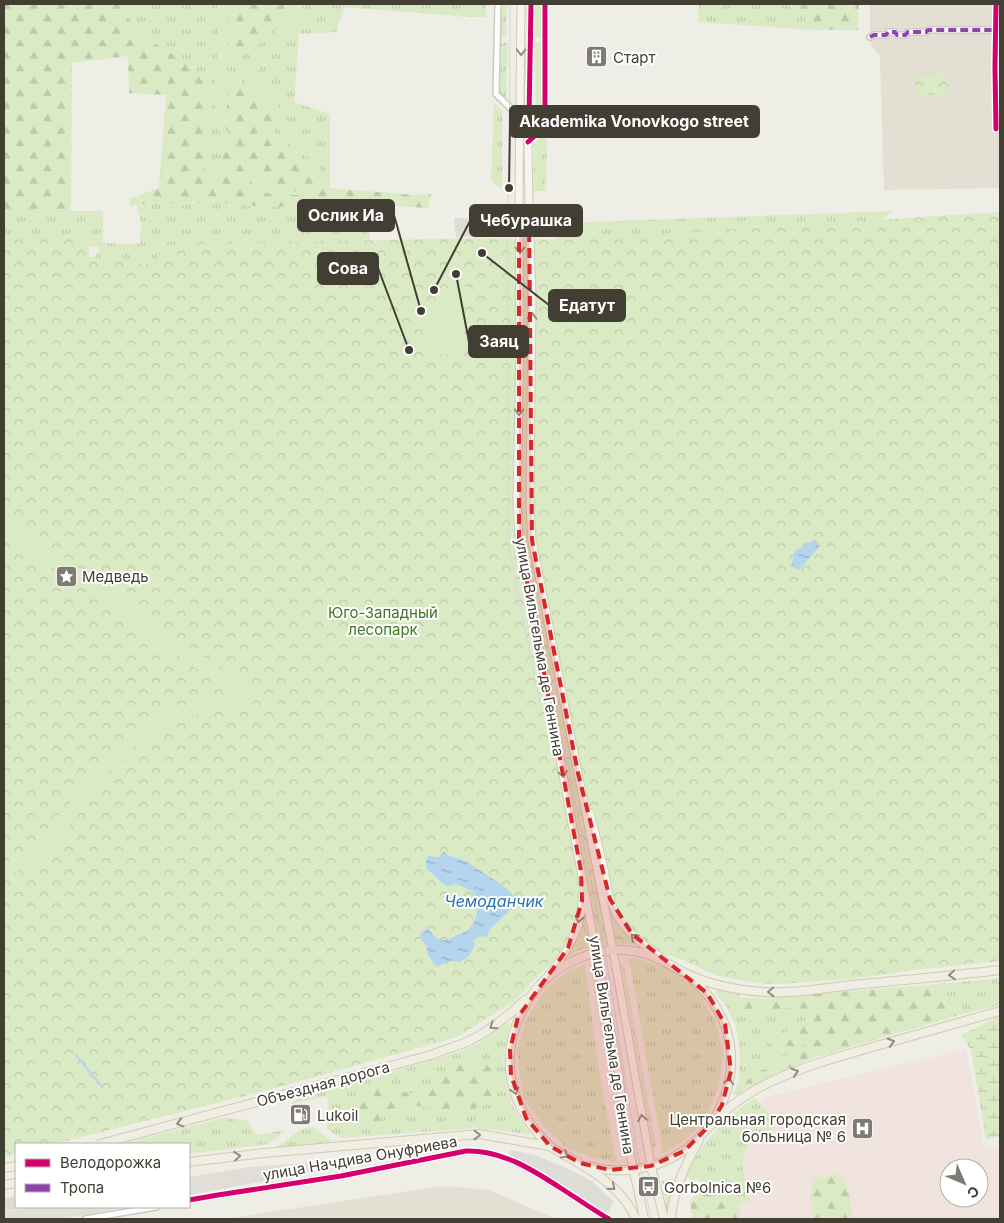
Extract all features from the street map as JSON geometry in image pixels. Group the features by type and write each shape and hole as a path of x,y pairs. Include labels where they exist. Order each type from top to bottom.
{"main road":[{"name":"улица Вильгельма де Геннина","path":"521,4 520,344 517,502 519,539 620,1075 623,1112 633,1170"},
{"name":"улица Вильгельма де Геннина","path":"531,4 528,142 532,296 530,505 532,540 613,950 651,1166"},
{"path":"578,773 596,832 610,899 615,912 625,927 640,942 673,966"},
{"path":"581,871 582,901 576,932 564,955 531,995 518,1017 510,1050 511,1075 516,1098 526,1118 534,1128 550,1146 599,1176 621,1194 636,1219"},
{"path":"546,978 566,964 586,956 613,950 649,955 701,980 727,987 766,992 820,989 1000,970"},
{"path":"685,973 707,993 718,1009 729,1039 731,1071 728,1089 722,1106 710,1125"},
{"name":"Объездная дорога","path":"104,1143 431,1056 479,1035 511,1013 531,995"},
{"path":"580,1164 610,1170 633,1170 651,1166 684,1151 735,1103 783,1075 844,1055 1000,1011"},
{"path":"190,1162 264,1153 479,1134 550,1146"},
{"path":"671,1219 681,1176 687,1160 702,1134"},
{"path":"651,1166 664,1219"},
{"path":"633,1170 644,1219"}],"street":[{"path":"498,4 496,94 520,117"},
{"path":"528,142 539,132 545,119 545,4"},
{"path":"996,4 998,30 995,67 996,129"},
{"path":"870,37 886,35 888,32 905,35 908,32 926,32 928,30 998,30"},
{"path":"485,210 529,210"},
{"name":"улица Начдива Онуфриева","path":"190,1200 341,1176 466,1151 477,1151 503,1157 530,1168 609,1219"},
{"path":"85,1219 150,1208"}],"highlighted area":[{"path":"519,209 529,210 532,540 578,773 610,899 632,934 707,993 725,1024 731,1071 722,1105 710,1125 684,1151 651,1166 610,1170 580,1163 550,1146 526,1118 511,1075 510,1050 518,1017 568,948 582,901 581,871 519,539"}],"shaded area":[{"path":"870,4 1000,4 1000,188 884,190 880,56 870,41"},
{"path":"454,218 481,219 480,236 456,237"},
{"name":"Центральная городская больница № 6","path":"966,1049 984,1149 1000,1146 1000,1219 692,1219 689,1201 762,1101 767,1097"},
{"path":"510,1150 535,1155 562,1166 593,1182 614,1202 607,1213 543,1172 509,1156"},
{"path":"335,1161 335,1166 291,1176 290,1172 221,1184 222,1189 190,1195 190,1177 249,1167"},
{"path":"291,1172 291,1176 222,1189 221,1184"},
{"path":"443,1186 489,1190 556,1219 225,1219"},
{"path":"15,1196 15,1208 20,1208 4,1211 4,1198"},
{"path":"26,1208 121,1208 61,1219 4,1219 4,1212"}],"green space":[{"path":"4,4 135,4 126,15 142,36 182,60 206,78 204,173 220,176 230,76 274,114 276,145 330,188 415,195 431,194 428,208 360,204 270,207 218,203 136,204 131,207 129,199 159,188 166,95 129,93 128,56 72,63 71,211 4,211"},
{"path":"135,4 232,4 228,51 263,41 287,4 486,4 486,17 344,7 336,32 299,34 294,102 330,114 330,189 306,167 275,145 274,114 230,77 220,177 204,173 206,78 182,60 142,37 126,15"},
{"path":"218,4 229,4 224,125 258,182 266,189 308,192 314,189 314,165 310,158 286,142 277,116 269,105 252,92 246,84 245,76 294,4 305,4 280,44 256,73 253,81 257,87 275,100 283,115 290,139 314,155 319,166 318,192 311,196 263,193 254,186 215,125"},
{"path":"232,4 287,4 263,41 239,59 228,51"},
{"path":"501,4 507,4 506,37 500,38"},
{"path":"536,4 542,4 541,37 535,37"},
{"path":"699,4 787,4 812,22 814,30 698,22"},
{"path":"787,4 859,4 858,30 814,30 812,22"},
{"path":"535,42 541,42 542,116 539,125 536,126"},
{"path":"501,43 508,43 506,99 500,93"},
{"path":"948,74 948,94 915,95 915,75"},
{"path":"494,103 502,110 502,188 499,188 491,181"},
{"path":"547,120 546,191 533,191 534,145"},
{"path":"218,203 270,207 360,204 373,248 161,245 157,265 4,427 100,247 4,239 4,211 103,211 103,243 140,244 141,221 136,204"},
{"path":"894,211 859,237 554,318 556,231 560,223"},
{"name":"Юго-Западный лесопарк","path":"1000,212 1000,961 851,979 778,984 757,983 718,976 680,959 638,945 602,945 582,949 553,961 513,1002 457,1037 272,1089 58,1143 15,1143 15,1154 4,1157 4,237 89,238 89,257 156,265 161,245 477,238 567,240"},
{"path":"455,279 470,290 460,322 466,344 445,356 421,346 425,319"},
{"path":"4,514 246,687 248,693 246,699 242,702 167,724 137,745 105,775 57,844 35,863 14,873 4,881 4,863 29,849 46,835 96,766 129,736 160,714 225,695 226,690 4,532"},
{"path":"626,958 640,959 665,967 686,980 702,998 716,1023 723,1052 719,1085 705,1118 683,1141 661,1154 662,1147 630,965"},
{"path":"621,964 624,966 656,1147 653,1148"},
{"path":"585,965 598,1065 616,1162 594,1158 567,1148 543,1125 523,1098 517,1050 525,1022 543,993 558,978 571,970"},
{"path":"594,970 612,1074 616,1112 591,971"},
{"path":"1000,978 1000,1005 959,1015 944,1004 950,983"},
{"path":"950,983 944,1004 959,1015 810,1059 747,1088 744,1084 756,1072 781,1064 782,1057 812,1046 812,1042 780,1052 769,1043 792,1027 816,1017 818,1010 787,1007 762,1015 740,1011 738,997 767,999 802,994"},
{"path":"717,989 742,994 738,997 762,1015 787,1007 818,1009 816,1017 792,1027 813,1042 812,1046 783,1057 781,1064 756,1072 744,1084 747,1088 737,1095 733,1095 739,1079 740,1057 738,1037 735,1024 725,1004 715,992"},
{"path":"1000,1016 1000,1136 986,1140 971,1050 961,1035"},
{"path":"507,1023 510,1024 503,1055 506,1083 511,1103 530,1133 529,1135 474,1128 344,1138 327,1129 328,1101 326,1096 291,1104 297,1099 450,1055 476,1045","holes":["441,1085 464,1112 417,1106 392,1111 378,1087 413,1094"]},
{"path":"479,1060 493,1070 497,1082 491,1103 464,1112 417,1106 392,1111 367,1128 354,1116 358,1093 378,1087 413,1094 441,1085 449,1067"},
{"path":"754,1098 774,1120 773,1130 757,1137 749,1146 744,1156 743,1171 750,1201 738,1205 726,1201 713,1202 705,1184 698,1179 691,1180 686,1176 699,1152 712,1134"},
{"path":"223,1118 247,1120 255,1135 286,1130 268,1144 190,1154 190,1143 125,1143"},
{"path":"314,1127 330,1140 330,1143 276,1147 302,1129"},
{"path":"841,1174 849,1192 853,1219 814,1219 810,1197 813,1178"},
{"path":"674,1179 670,1195 667,1211 661,1181"},
{"path":"705,1184 714,1202 726,1201 738,1205 741,1219 693,1219 690,1203"}],"water":[{"path":"815,539 820,546 799,570 791,566 795,551"},
{"name":"Чемоданчик","path":"444,851 448,856 466,861 500,884 512,894 516,902 515,906 490,929 486,937 480,936 473,941 475,944 470,955 460,962 450,961 437,967 428,956 427,947 420,937 421,933 427,928 440,940 450,939 470,928 477,910 476,900 472,891 456,884 446,886 427,869 427,858 430,855 439,857"}],"waterway":[{"path":"76,1055 102,1087"}],"tram line":[{"path":"510,4 509,188 507,210 508,524 510,553 540,705 559,731 568,766 605,951 636,1146 651,1219"}],"marked path":[{"path":"870,37 886,35 888,32 905,35 908,32 926,32 928,30 1000,30"}],"cycle path":[{"path":"529,118 531,4"},
{"path":"528,142 539,132 545,119 545,4"},
{"path":"996,4 996,129"},
{"path":"190,1200 341,1176 466,1151 495,1155 523,1165 609,1219"}],"place":[{"name":"Старт","path":"597,57"},
{"name":"Akademika Vonovkogo street","path":"509,188"},
{"name":"Едатут","path":"482,253"},
{"name":"Заяц","path":"456,274"},
{"name":"Чебурашка","path":"434,290"},
{"name":"Ослик Иа","path":"421,311"},
{"name":"Сова","path":"409,350"},
{"name":"Медведь","path":"66,576"},
{"name":"Lukoil","path":"301,1115"},
{"name":"Центральная городская больница № 6","path":"862,1128"},
{"name":"Gorbolnica №6","path":"648,1187"}]}
